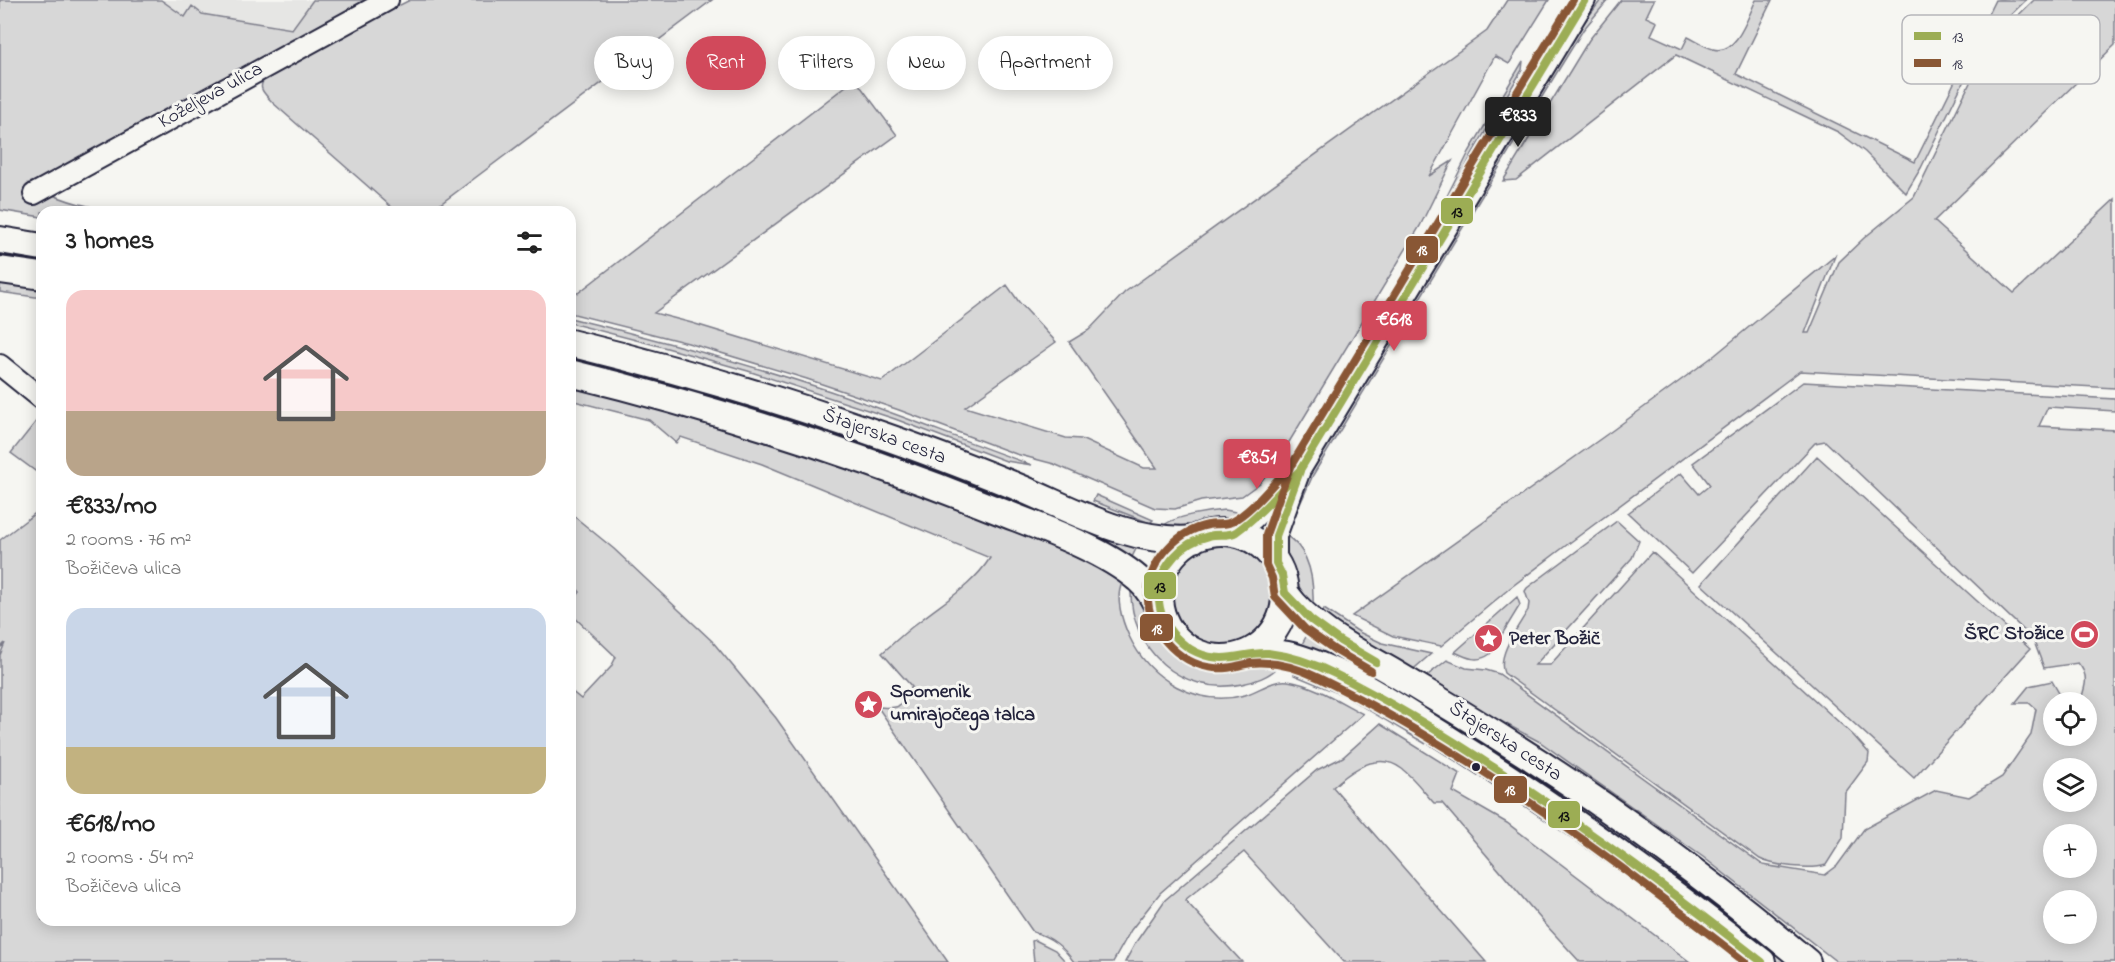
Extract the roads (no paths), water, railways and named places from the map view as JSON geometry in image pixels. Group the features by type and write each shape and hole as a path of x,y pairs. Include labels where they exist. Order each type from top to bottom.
{"main road":[{"path":"0,240 36,246"},
{"path":"0,270 36,275"},
{"name":"Štajerska cesta","path":"576,346 730,386 825,416 956,463 1132,533 1162,540 1194,539 1213,533 1233,534 1258,544 1276,563 1282,575 1285,594 1283,611 1276,628 1263,642 1247,653"},
{"name":"Štajerska cesta","path":"576,375 782,432 876,464 1062,537 1120,567 1145,585 1174,636 1183,645 1196,652 1221,658 1247,653 1277,654 1299,659 1329,670 1395,706 1599,838 1762,962"},
{"path":"1161,612 1159,592 1166,567 1177,551 1194,539"},
{"name":"Štajerska cesta","path":"1285,594 1311,620 1340,641 1471,719 1590,797 1681,862 1805,958"}],"street":[{"name":"Koželjeva ulica","path":"34,194 388,0"},
{"path":"1276,563 1276,536 1300,470 1585,0"},
{"path":"0,365 36,394"},
{"path":"1233,534 1253,519 1300,470"}],"place":[{"name":"ŠRC Stožice","path":"2085,634"},
{"name":"Peter Božič","path":"1488,639"},
{"name":"Spomenik umirajočega talca","path":"869,704"}]}
